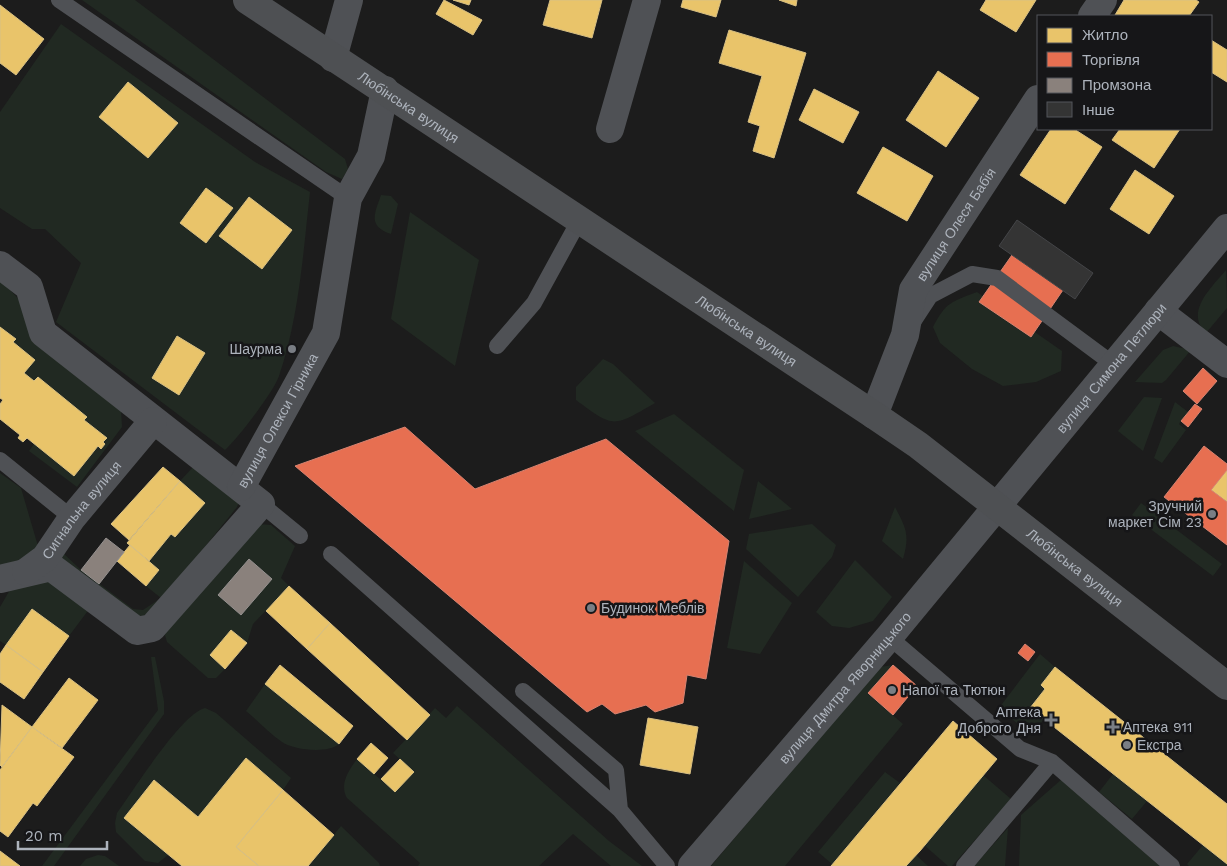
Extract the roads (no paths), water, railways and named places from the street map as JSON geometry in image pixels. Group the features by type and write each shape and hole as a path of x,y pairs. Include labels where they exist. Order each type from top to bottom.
{"main road":[{"name":"Любінська вулиця","path":"247,0 874,415 918,446 1227,686"}],"street":[{"path":"333,58 349,0"},
{"path":"610,129 647,0"},
{"path":"1093,15 1103,0"},
{"name":"вулиця Олекси Гірника","path":"0,264 29,287 43,333 153,421 251,495 326,333 348,198 371,156 385,90"},
{"name":"вулиця Олеся Бабія","path":"874,415 905,335 913,290 1037,101"},
{"name":"вулиця Симона Петлюри","path":"996,507 1227,228"},
{"path":"1158,311 1227,364"},
{"name":"Сигнальна вулиця","path":"0,588 45,558 72,518 153,421"},
{"path":"0,579 51,567 137,631 152,628 251,495"},
{"name":"вулиця Дмитра Яворницького","path":"692,866 889,637 996,507"}],"lane":[{"path":"59,0 348,198"},
{"path":"497,346 534,303 580,219"},
{"path":"905,335 930,296 972,274 997,278 1114,364"},
{"path":"0,460 72,518"},
{"path":"251,495 300,536"},
{"path":"331,554 620,810 667,866"},
{"path":"889,637 1020,749 1052,762 1172,866"},
{"path":"523,691 616,770 620,810"},
{"path":"964,866 1052,762"}],"place":[{"name":"Шаурма","path":"292,349"},
{"name":"Зручний маркет Сім 23","path":"1212,514"},
{"name":"Будинок Меблів","path":"591,608"},
{"name":"Напої та Тютюн","path":"892,690"},
{"name":"Аптека Доброго Дня","path":"1051,720"},
{"name":"Аптека 911","path":"1113,727"},
{"name":"Екстра","path":"1127,745"}]}
